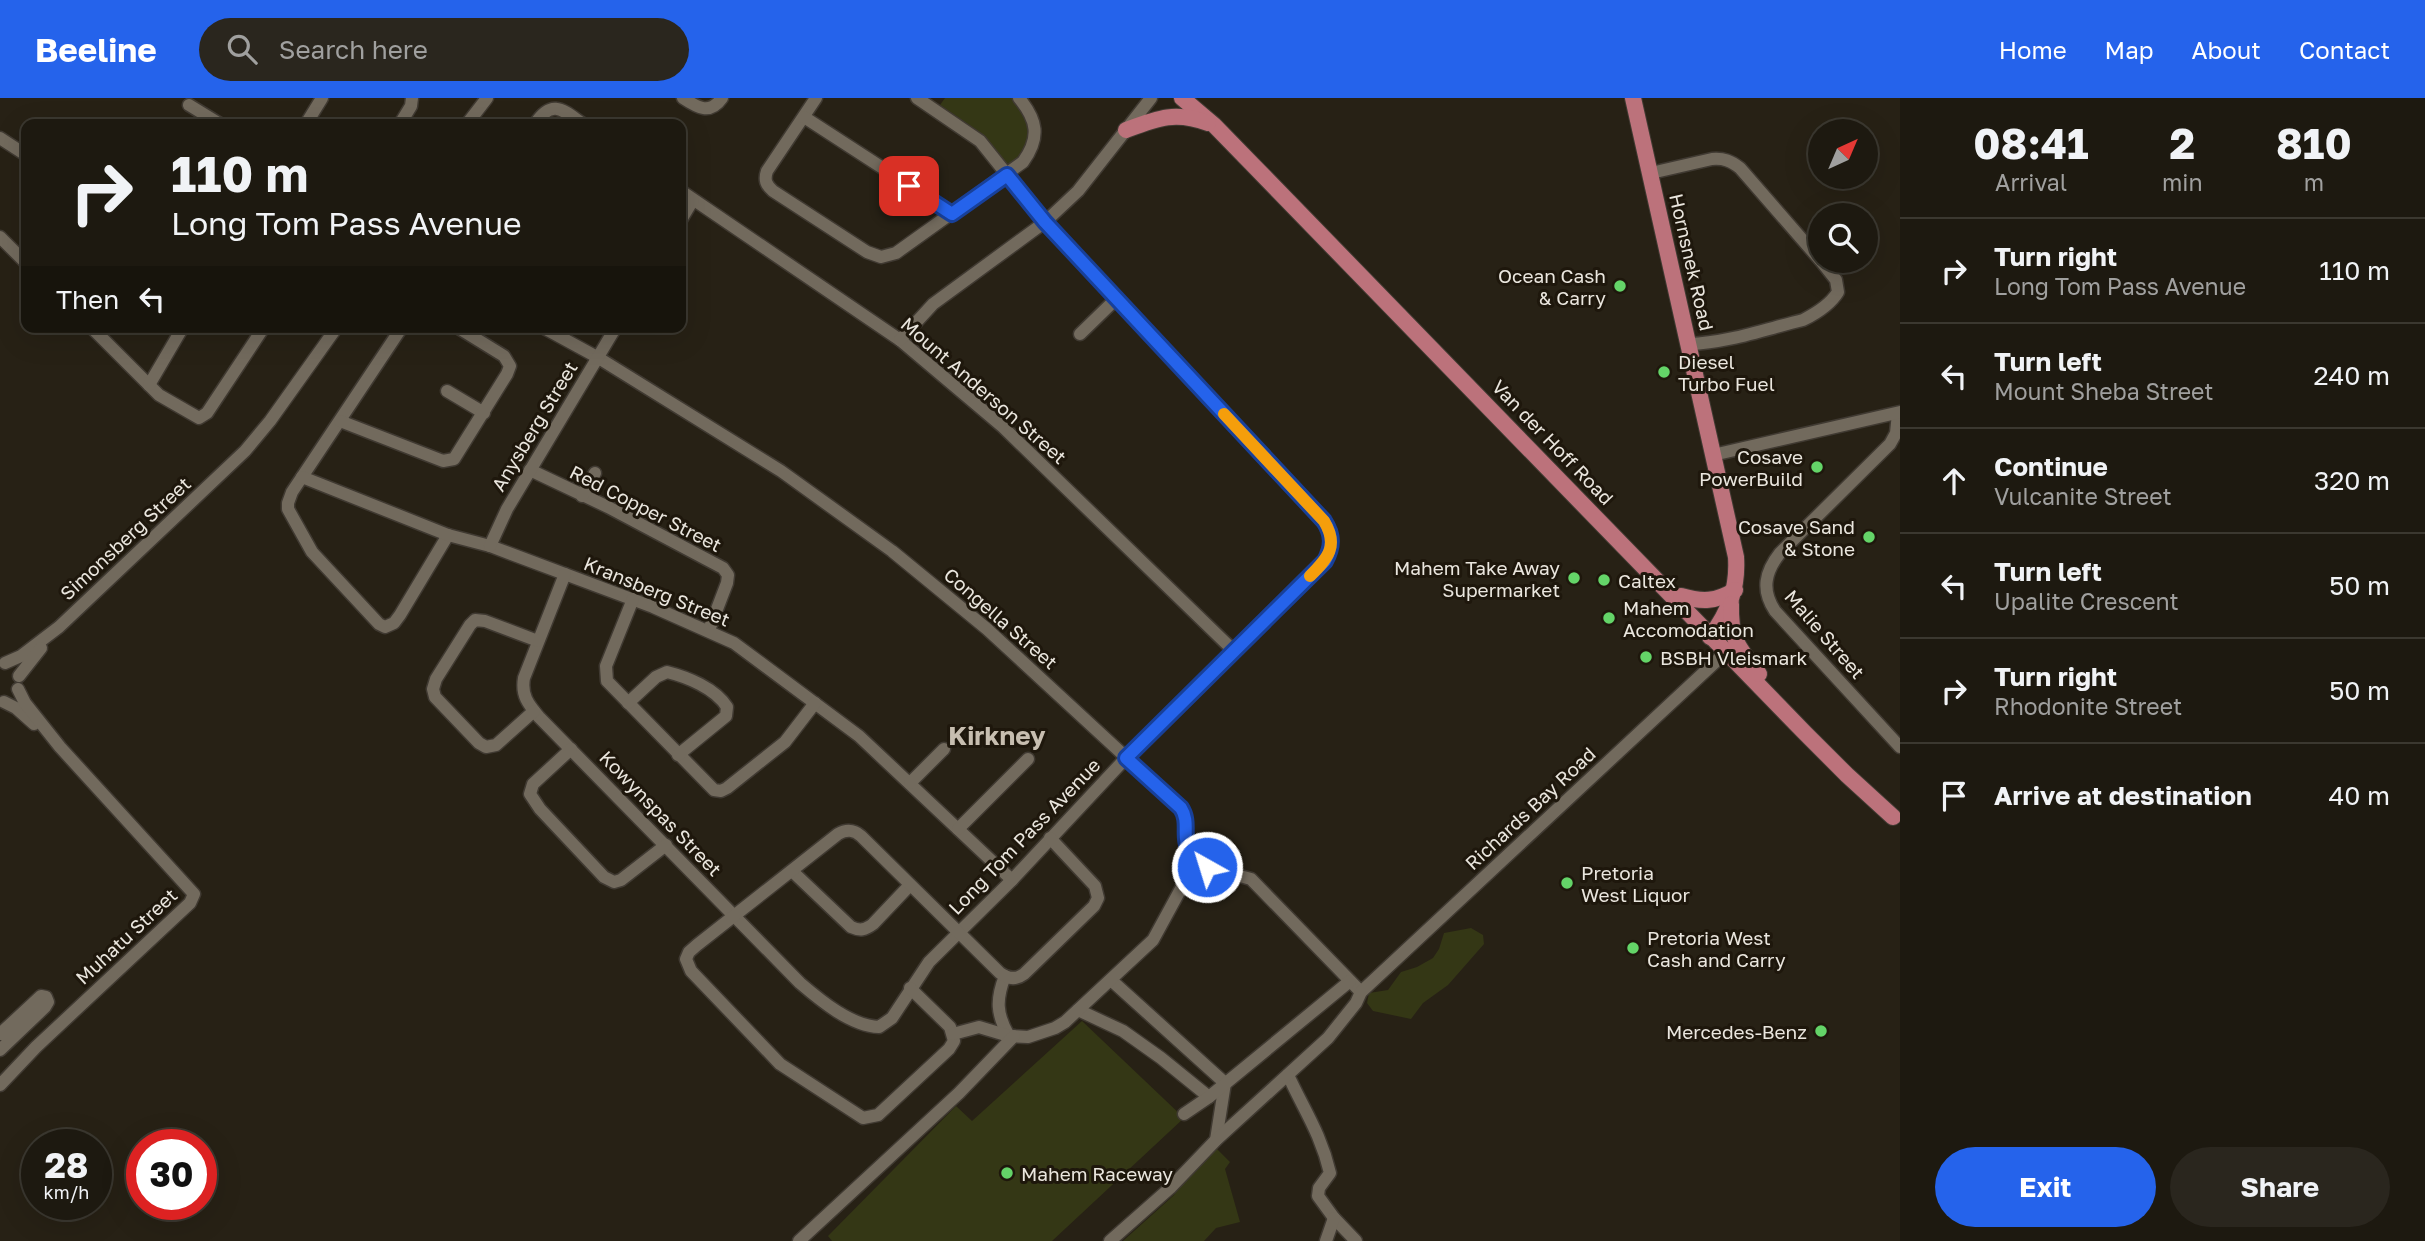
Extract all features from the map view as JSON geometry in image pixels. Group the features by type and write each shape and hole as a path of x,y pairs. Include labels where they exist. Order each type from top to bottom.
{"main road":[{"name":"Van der Hoff Road","path":"1182,98 1214,125 1580,500 1762,678 1897,820"},
{"name":"Van der Hoff Road","path":"1195,98 1255,154 1337,243 1681,596 1726,652 1847,775 1897,820"},
{"name":"Hornsnek Road","path":"1633,98 1736,557 1737,576 1733,595 1713,633"},
{"path":"1126,130 1170,116 1192,118 1214,125"},
{"path":"1681,596 1705,601 1733,595 1731,628 1734,640 1762,678"}],"street":[{"path":"309,119 322,98"},
{"path":"403,119 411,106 412,98"},
{"path":"471,119 487,98"},
{"path":"683,98 706,109 715,106 722,98"},
{"path":"816,98 767,171 767,184 773,191 867,252 881,257 896,253 1007,175 1025,159 1035,132 1032,116 1019,98"},
{"path":"918,98 980,141 1045,222 1116,298 1080,334"},
{"path":"900,340 933,304 1045,222 1078,191 1151,98"},
{"path":"189,105 212,119"},
{"path":"539,119 546,110 552,108 560,109 575,119"},
{"path":"804,117 952,214"},
{"path":"0,138 21,152"},
{"path":"1651,173 1712,159 1732,161 1808,246"},
{"name":"Mount Anderson Street","path":"686,195 900,340 1003,427 1234,651"},
{"path":"686,212 693,200"},
{"path":"0,237 21,258"},
{"path":"1689,344 1724,340 1814,315 1831,302 1838,292 1836,280 1830,273"},
{"name":"Long Tom Pass Avenue","path":"879,1027 892,1018 929,962 1012,880 1126,758 1325,561 1331,548 1331,537 1324,521 1116,298"},
{"path":"97,333 165,400 196,418 204,417 260,333"},
{"path":"149,385 179,333"},
{"name":"Simonsberg Street","path":"262,430 325,333"},
{"name":"Simonsberg Street","path":"2,662 21,656 60,626 245,451 333,333"},
{"path":"398,333 302,477 288,503 290,512 318,559 383,626 390,626 400,615 449,535"},
{"path":"340,421 447,462 456,457 510,370 509,362 504,356 467,333"},
{"name":"Congella Street","path":"556,333 781,471 892,551 987,629 1181,808 1185,814 1185,839 1196,861"},
{"name":"Anysberg Street","path":"490,546 507,509 611,333"},
{"path":"447,391 484,412"},
{"path":"1713,455 1899,413"},
{"name":"Malie Street","path":"1899,413 1896,433 1890,444 1770,566 1766,591 1775,611 1900,747"},
{"name":"Red Copper Street","path":"530,470 608,507 723,568 728,575 727,583 709,630"},
{"path":"582,496 595,473"},
{"name":"Kransberg Street","path":"302,477 449,535 490,546 633,599 734,643 859,736 1012,880"},
{"name":"Kowynspas Street","path":"565,574 524,678 526,700 814,995 860,1024 879,1027"},
{"path":"633,599 606,666 607,681 710,788 721,791 785,742 816,703"},
{"path":"534,711 496,745 486,747 435,697 433,689 443,668 475,620 538,641"},
{"path":"2,702 15,695 19,682 60,626"},
{"name":"Richards Bay Road","path":"1110,1241 1170,1188 1216,1140 1328,1038 1356,1003 1361,992 1726,652"},
{"path":"2,662 11,665 25,703 60,747"},
{"path":"628,704 656,677 667,672 697,683 721,698 727,707 726,716 678,755"},
{"path":"2,702 16,708 60,747"},
{"name":"Muhatu Street","path":"0,1085 36,1047 194,898 192,890 60,747"},
{"path":"571,749 533,784 530,794 540,809 604,877 611,881 621,880 666,845"},
{"path":"911,783 944,749"},
{"path":"958,829 1028,760"},
{"path":"911,988 948,1025 954,1041 949,1049 878,1115 870,1118 859,1116 774,1059 688,966 686,959 689,953 734,915 838,834 852,831 861,836 1005,976 1016,978 1024,974 1097,901 1095,886 1051,838"},
{"path":"953,1034 979,1027 1011,1036 1028,1037 1055,1028 1153,940 1196,861 1207,867 1251,879 1361,992"},
{"path":"792,871 857,930 873,924 910,884"},
{"path":"1005,976 999,989 997,1007 1002,1024 1011,1036"},
{"path":"1111,980 1225,1083"},
{"path":"1184,1114 1209,1097 1350,981"},
{"path":"0,1034 41,996 46,997 48,1002 45,1007 0,1051"},
{"path":"979,1027 997,1007"},
{"path":"1078,1010 1124,1031 1209,1097"},
{"path":"799,1241 959,1093 1011,1036"},
{"path":"1288,1075 1323,1146 1331,1173 1319,1188 1318,1196 1356,1241"},
{"path":"1216,1140 1225,1083"},
{"path":"1326,1241 1334,1218"}],"green space":[{"path":"945,98 1017,98 1033,127 1023,157 1011,165 1005,162 981,133 940,105"},
{"path":"1471,928 1483,935 1484,944 1448,985 1423,1003 1411,1019 1373,1011 1367,1003 1369,993 1388,990 1401,972 1433,958 1444,933"},
{"name":"Mahem Raceway","path":"1082,1021 1184,1118 1052,1241 832,1241 828,1236 956,1106 972,1121"},
{"path":"1217,1149 1230,1162 1225,1169 1240,1222 1216,1228 1204,1241 1123,1241 1173,1196"}],"slow traffic":[{"path":"1224,414 1324,521 1329,530 1331,548 1325,561 1310,576"}],"place":[{"name":"Ocean Cash & Carry","path":"1620,286"},
{"name":"Diesel Turbo Fuel","path":"1664,372"},
{"name":"Cosave PowerBuild","path":"1817,467"},
{"name":"Cosave Sand & Stone","path":"1869,537"},
{"name":"Mahem Take Away Supermarket","path":"1574,578"},
{"name":"Caltex","path":"1604,580"},
{"name":"Mahem Accomodation","path":"1609,618"},
{"name":"BSBH Vleismark","path":"1646,657"},
{"name":"Pretoria West Liquor","path":"1567,883"},
{"name":"Pretoria West Cash and Carry","path":"1633,948"},
{"name":"Mercedes-Benz","path":"1821,1031"},
{"name":"Mahem Raceway","path":"1007,1173"}],"district":[{"name":"Kirkney","path":"997,735"}],"route":[{"path":"909,186 952,214 1007,175 1045,222 1324,521 1329,530 1331,548 1325,561 1126,758 1181,808 1185,814 1184,833 1189,851 1196,861 1207,867"}]}
